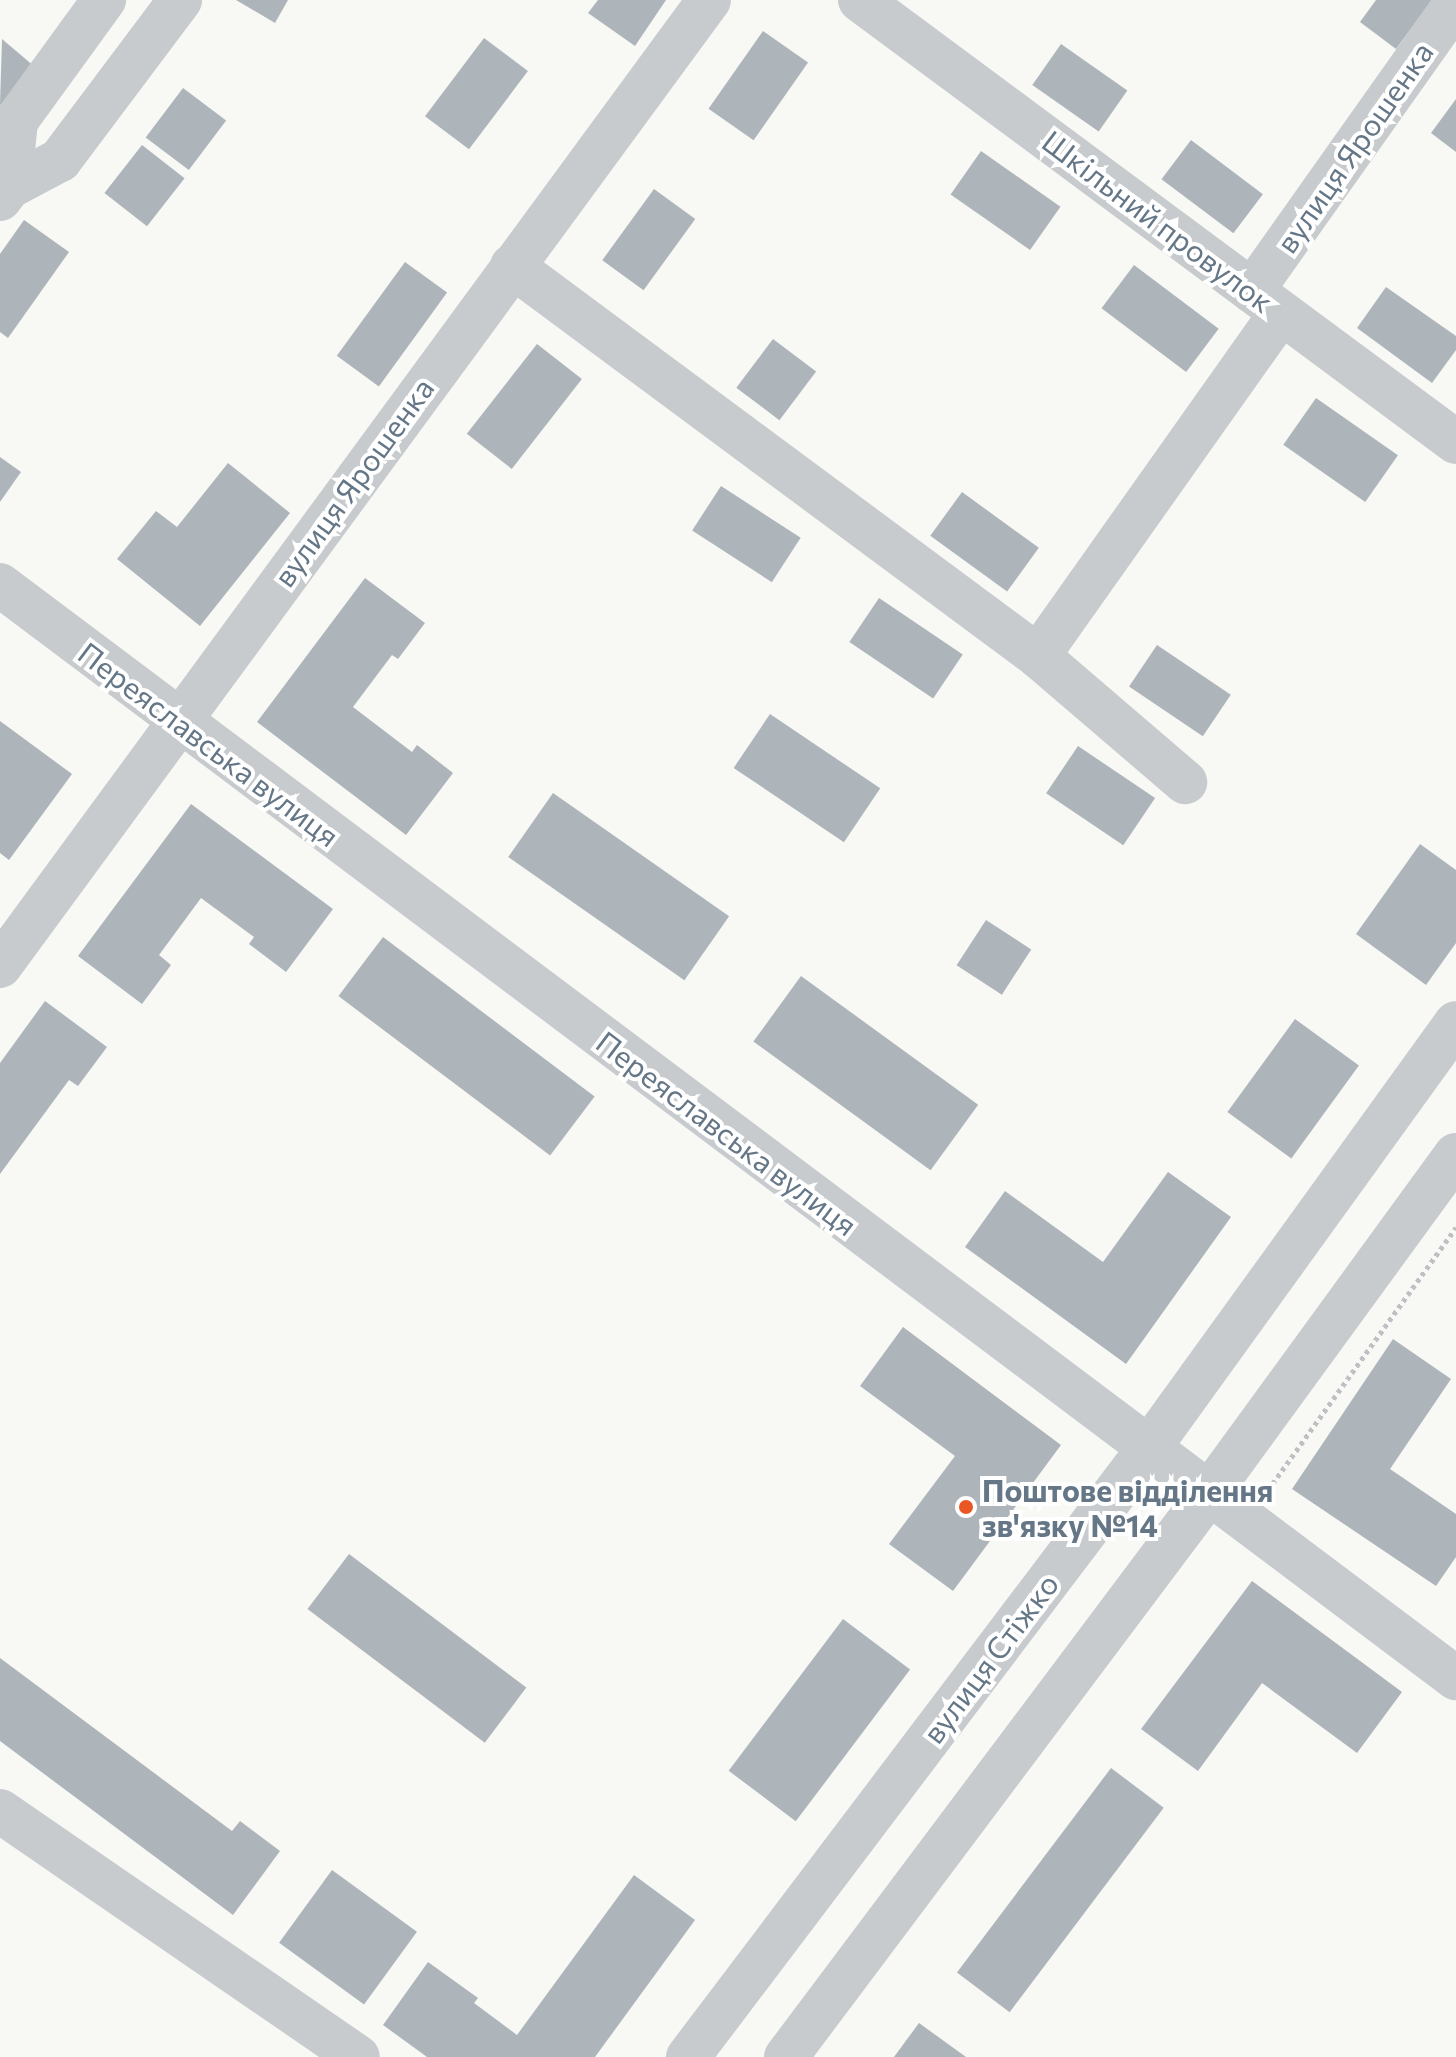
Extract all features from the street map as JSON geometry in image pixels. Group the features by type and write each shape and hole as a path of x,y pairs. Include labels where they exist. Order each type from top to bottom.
{"street":[{"path":"4,193 16,121 104,0"},
{"path":"4,193 60,160 180,0"},
{"name":"вулиця Ярошенка","path":"0,966 709,0"},
{"name":"Шкільний провулок","path":"860,0 1456,442"},
{"name":"вулиця Ярошенка","path":"1038,656 1456,3"},
{"path":"512,266 1038,656 1185,782"},
{"name":"Переяславська вулиця","path":"0,585 177,721 1456,1678"},
{"name":"вулиця Стіжко","path":"688,2057 1149,1448 1456,1023"},
{"path":"786,2057 1210,1492 1456,1155"},
{"path":"0,1811 358,2057"}],"path":[{"path":"1247,1519 1456,1227"}],"building":[{"path":"236,0 288,0 275,23"},
{"path":"598,0 666,0 635,46 588,13"},
{"path":"1376,0 1432,0 1396,49 1360,22"},
{"path":"763,31 808,63 754,140 709,109"},
{"path":"484,38 528,71 469,149 425,116"},
{"path":"2,39 35,67 2,106 0,104"},
{"path":"1061,44 1127,90 1099,131 1032,85"},
{"path":"183,88 226,120 189,170 146,138"},
{"path":"1456,99 1456,152 1431,133"},
{"path":"1191,140 1263,194 1233,233 1162,179"},
{"path":"142,145 185,178 147,226 104,193"},
{"path":"981,151 1060,207 1030,250 951,194"},
{"path":"654,189 695,219 644,290 602,260"},
{"path":"24,220 69,252 8,338 0,332 0,254"},
{"path":"405,262 447,293 379,386 337,356"},
{"path":"1134,265 1219,329 1186,372 1102,308"},
{"path":"1386,287 1456,336 1456,350 1432,383 1357,328"},
{"path":"773,339 816,371 779,420 736,388"},
{"path":"537,344 582,379 512,469 467,434"},
{"path":"1316,398 1398,455 1365,502 1283,445"},
{"path":"0,457 21,472 0,502"},
{"path":"228,463 290,513 200,626 117,559 156,511 177,527"},
{"path":"721,486 801,538 772,582 692,530"},
{"path":"962,492 1039,548 1007,592 930,536"},
{"path":"365,578 425,623 398,659 392,655 353,707 412,752 417,745 453,773 406,835 257,722"},
{"path":"879,598 963,654 933,698 849,642"},
{"path":"1157,645 1231,695 1203,736 1129,686"},
{"path":"770,714 880,788 844,842 734,768"},
{"path":"0,721 72,774 9,860 0,853"},
{"path":"1078,746 1155,798 1123,845 1046,793"},
{"path":"553,793 729,916 684,980 508,857"},
{"path":"191,804 333,909 286,972 249,944 254,937 201,898 159,955 171,965 142,1004 78,956"},
{"path":"1420,844 1456,870 1456,943 1426,985 1356,934"},
{"path":"986,920 1031,949 1002,995 957,965"},
{"path":"383,937 595,1096 550,1156 338,996"},
{"path":"801,976 978,1105 931,1170 753,1042"},
{"path":"45,1001 107,1047 78,1086 69,1080 0,1174 0,1063"},
{"path":"1295,1019 1359,1065 1291,1158 1227,1112"},
{"path":"1168,1172 1231,1217 1126,1364 965,1247 1005,1191 1103,1262"},
{"path":"903,1327 1061,1445 953,1591 889,1544 955,1456 860,1386"},
{"path":"1393,1339 1451,1379 1390,1469 1456,1514 1456,1557 1436,1586 1292,1489"},
{"path":"349,1554 526,1688 485,1743 307,1609"},
{"path":"1252,1581 1402,1692 1357,1753 1262,1683 1198,1771 1141,1729"},
{"path":"843,1619 910,1670 796,1821 729,1771"},
{"path":"0,1658 232,1831 240,1821 280,1851 233,1915 0,1741"},
{"path":"1111,1768 1164,1808 1010,2012 957,1972"},
{"path":"332,1870 417,1932 364,2005 279,1943"},
{"path":"634,1875 695,1920 595,2057 427,2057 383,2025 428,1962 478,1998 474,2003 517,2035"},
{"path":"919,2023 966,2057 894,2057"}],"place":[{"name":"Поштове відділення зв'язку №14","path":"966,1507"}]}
